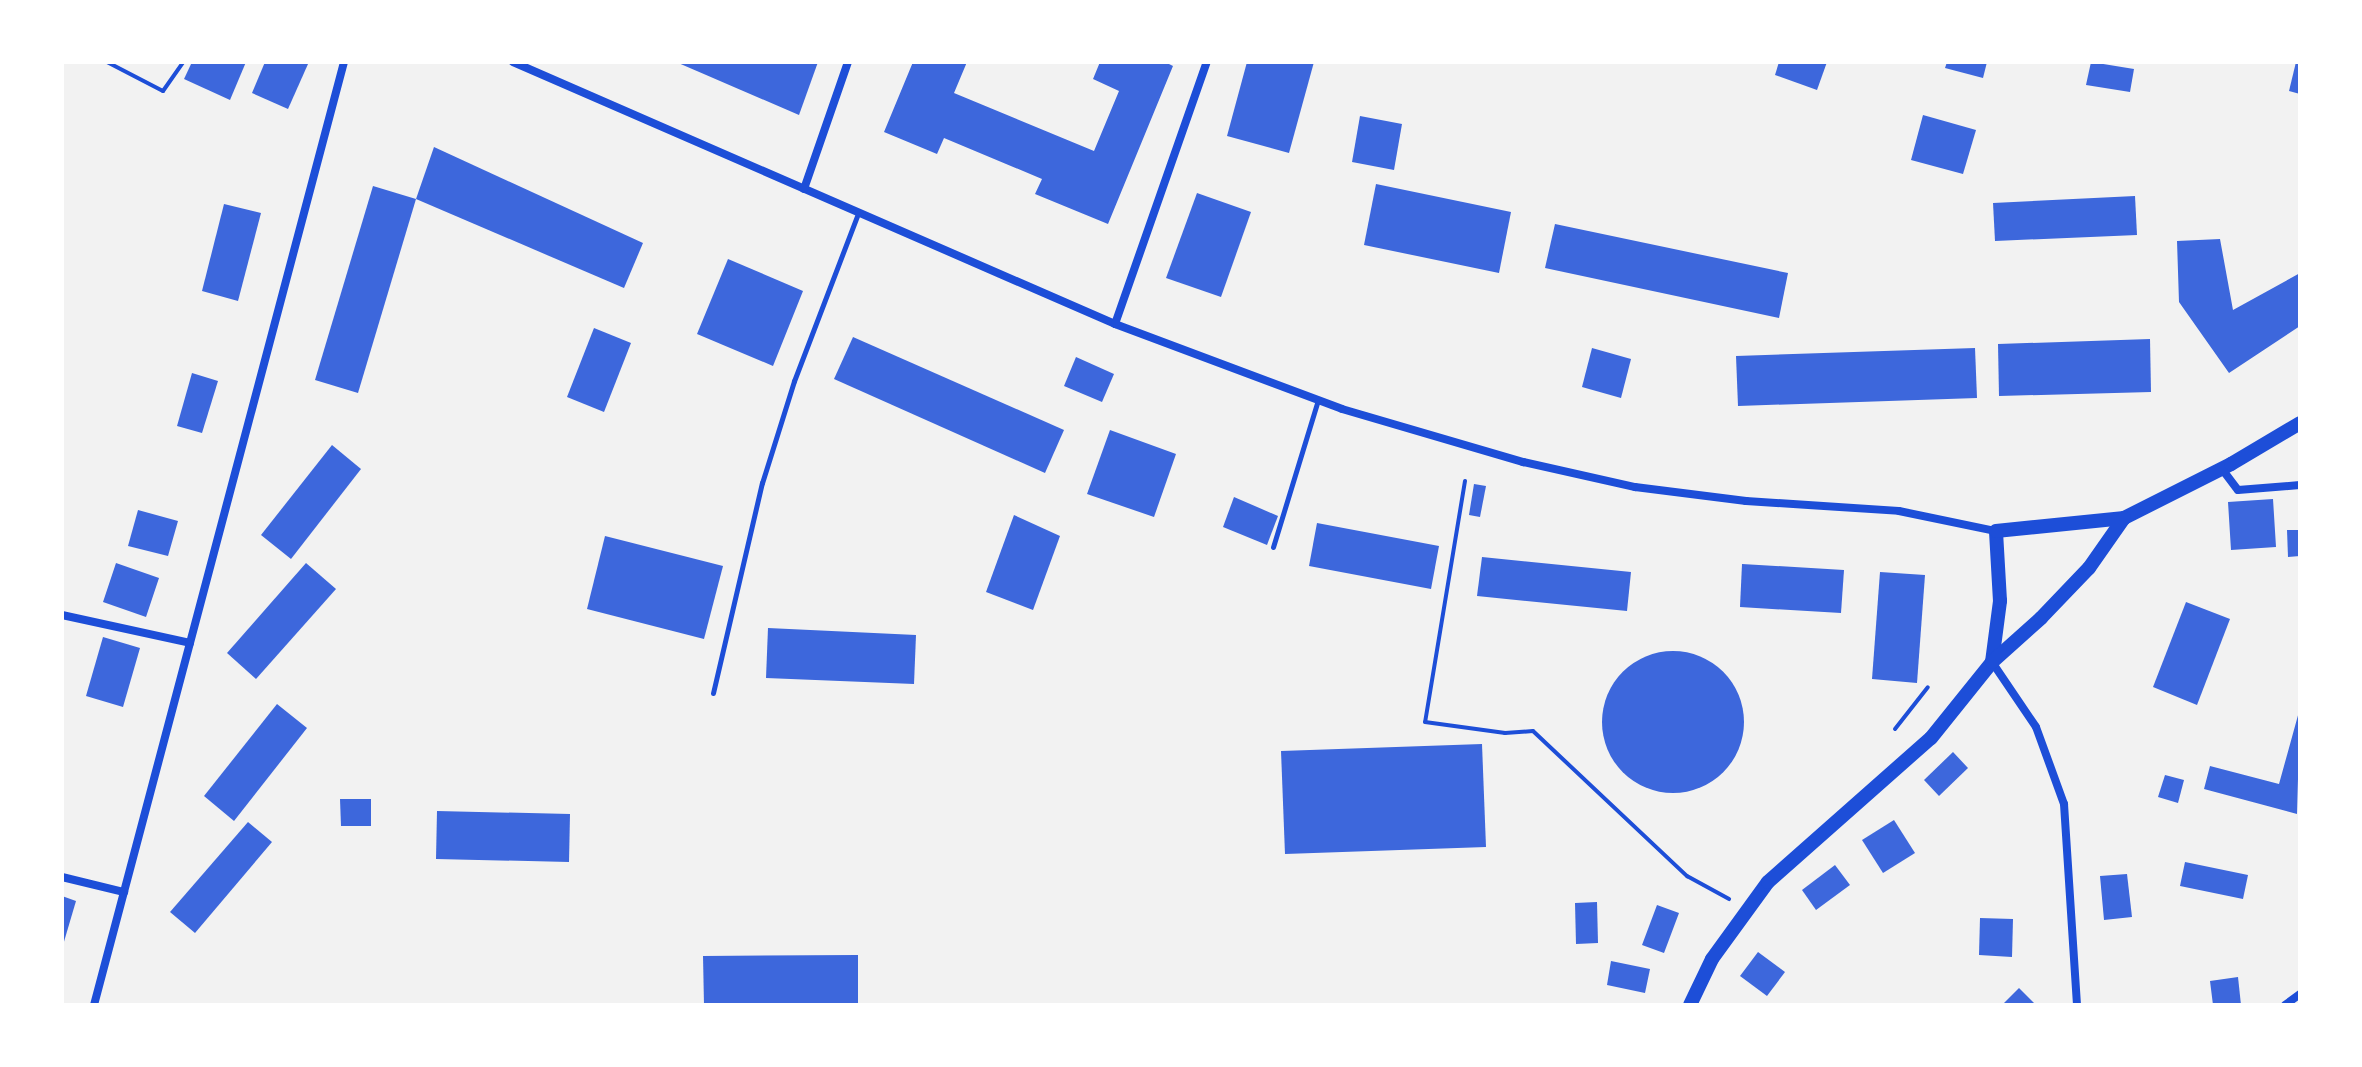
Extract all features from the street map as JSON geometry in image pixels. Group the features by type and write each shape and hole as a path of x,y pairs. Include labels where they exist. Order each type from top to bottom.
{"main road":[{"path":"1992,662 2000,601 1996,531 2124,518 2222,469 2300,423"},
{"path":"1690,1005 1712,959 1768,882 1931,738 1992,662 2089,568 2124,518"}],"street":[{"path":"94,1005 344,62"},
{"path":"513,62 1115,324 1318,400 1448,442 1635,487 1746,501 1899,511 1996,531"},
{"path":"804,189 848,62"},
{"path":"1115,324 1207,62"},
{"path":"2222,469 2238,490 2300,485"},
{"path":"62,615 190,643"},
{"path":"1992,662 2036,727 2064,804 2077,1005"},
{"path":"62,877 124,892"},
{"path":"2285,1005 2300,994"}],"lane":[{"path":"713,693 762,483 794,381 858,213"},
{"path":"1273,547 1318,400"}],"path":[{"path":"107,62 163,91 183,62"},
{"path":"1465,481 1425,722 1505,733 1533,731 1687,876 1729,899"},
{"path":"1895,729 1928,687"}],"building":[{"path":"192,62 246,62 230,100 184,79"},
{"path":"265,62 308,64 288,109 252,93"},
{"path":"676,62 818,62 799,115"},
{"path":"913,62 967,62 954,93 1094,151 1119,91 1093,79 1100,62 1165,62 1173,66 1108,224 1035,194 1042,179 944,138 937,154 884,132"},
{"path":"1247,62 1314,62 1289,153 1227,136"},
{"path":"1779,62 1827,62 1817,90 1775,75"},
{"path":"1947,62 1987,62 1983,78 1945,68"},
{"path":"2091,62 2134,69 2130,92 2086,85"},
{"path":"2296,62 2300,62 2300,94 2289,91"},
{"path":"1923,115 1976,130 1963,174 1911,160"},
{"path":"1360,116 1402,124 1394,170 1352,162"},
{"path":"434,147 643,243 624,288 416,199"},
{"path":"1376,184 1511,212 1499,273 1364,245"},
{"path":"373,186 416,199 358,393 315,380"},
{"path":"1197,193 1251,212 1221,297 1166,278"},
{"path":"2135,196 2137,235 1995,241 1993,203"},
{"path":"224,204 261,213 238,301 202,291"},
{"path":"1555,224 1788,273 1779,318 1545,268"},
{"path":"2220,239 2233,310 2300,273 2300,326 2229,373 2179,302 2177,241"},
{"path":"728,259 803,291 773,366 697,334"},
{"path":"594,328 631,343 604,412 567,397"},
{"path":"853,337 1064,430 1045,473 834,379"},
{"path":"2150,339 2151,392 1999,396 1998,344"},
{"path":"1592,348 1631,359 1621,398 1582,387"},
{"path":"1975,348 1977,398 1738,406 1736,356"},
{"path":"1076,357 1114,374 1102,402 1064,386"},
{"path":"192,373 218,381 202,433 177,426"},
{"path":"1110,430 1176,454 1154,517 1087,494"},
{"path":"332,445 361,469 291,559 261,535"},
{"path":"1474,484 1486,486 1480,517 1469,515"},
{"path":"1234,497 1278,516 1267,545 1223,527"},
{"path":"2273,499 2276,547 2231,550 2228,502"},
{"path":"138,510 178,521 168,556 128,546"},
{"path":"1014,515 1060,536 1033,610 986,592"},
{"path":"1317,523 1439,546 1431,589 1309,566"},
{"path":"2287,530 2300,530 2300,556 2288,557"},
{"path":"605,536 723,566 704,639 587,609"},
{"path":"1482,557 1631,572 1627,611 1477,596"},
{"path":"116,563 159,578 146,617 103,602"},
{"path":"306,563 336,589 256,679 227,653"},
{"path":"1742,564 1844,570 1841,613 1740,607"},
{"path":"1880,572 1925,575 1917,683 1872,679"},
{"path":"2186,602 2230,619 2197,705 2153,687"},
{"path":"768,628 916,635 914,684 766,678"},
{"path":"103,637 140,648 123,707 86,696"},
{"path":"1673,651 1700,657 1723,672 1738,695 1744,722 1738,749 1723,772 1700,787 1673,793 1646,787 1623,772 1608,749 1602,722 1608,695 1623,672 1646,657"},
{"path":"277,704 307,728 234,821 204,796"},
{"path":"2300,708 2297,814 2204,789 2210,766 2279,784"},
{"path":"1482,744 1486,847 1285,854 1281,751"},
{"path":"1953,752 1968,768 1939,796 1924,780"},
{"path":"2165,775 2184,780 2178,803 2158,797"},
{"path":"340,799 371,799 371,826 341,826"},
{"path":"437,811 570,814 569,862 436,859"},
{"path":"1894,820 1915,853 1883,873 1862,840"},
{"path":"248,822 272,842 195,933 170,912"},
{"path":"2185,862 2248,875 2243,899 2180,886"},
{"path":"1835,865 1850,885 1816,910 1802,890"},
{"path":"2127,874 2132,917 2104,920 2100,876"},
{"path":"62,896 76,901 63,945 62,945"},
{"path":"1597,902 1598,943 1576,944 1575,903"},
{"path":"1657,905 1679,913 1664,953 1642,945"},
{"path":"1980,918 2013,919 2012,957 1979,955"},
{"path":"1758,952 1785,972 1767,996 1740,976"},
{"path":"858,955 858,1004 704,1005 703,956"},
{"path":"1611,961 1650,969 1645,993 1607,985"},
{"path":"2238,977 2241,1005 2213,1005 2210,981"},
{"path":"2019,988 2036,1005 2002,1005"}]}
